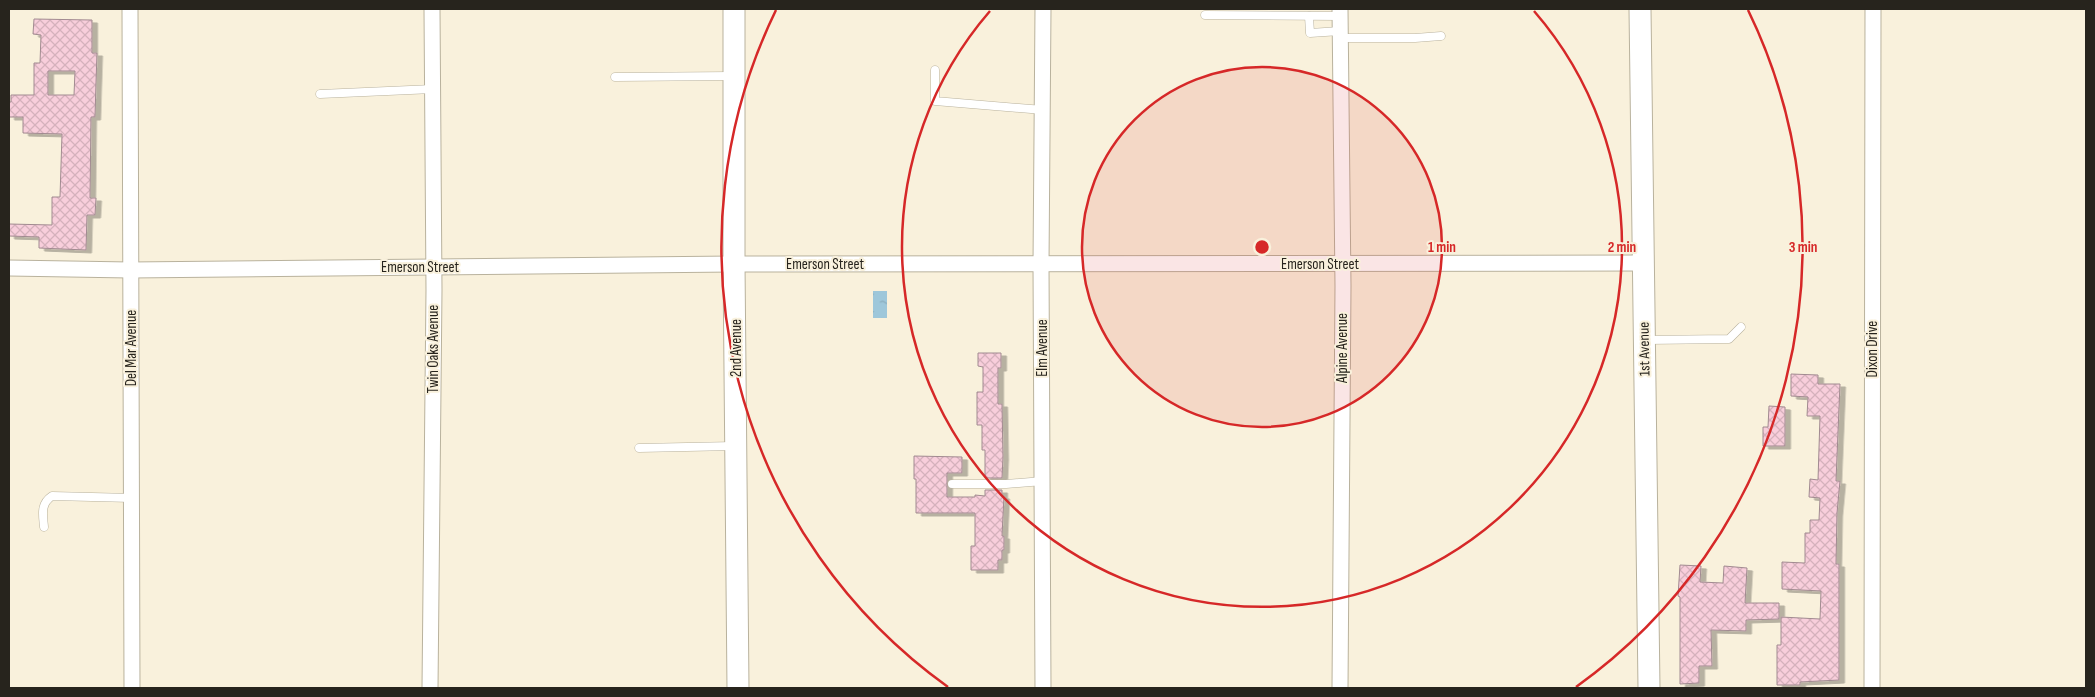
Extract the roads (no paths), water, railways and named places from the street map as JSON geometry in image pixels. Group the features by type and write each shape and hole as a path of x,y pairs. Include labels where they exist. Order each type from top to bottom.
{"street":[{"name":"Del Mar Avenue","path":"130,9 132,688"},
{"name":"Twin Oaks Avenue","path":"430,688 433,518 432,9"},
{"name":"2nd Avenue","path":"734,9 734,264 738,688"},
{"name":"Elm Avenue","path":"1043,9 1043,688"},
{"name":"1st Avenue","path":"1640,9 1649,688"},
{"name":"Dixon Drive","path":"1872,688 1873,9"},
{"name":"Alpine Avenue","path":"1340,12 1342,264 1340,688"},
{"name":"Emerson Street","path":"9,268 130,270 734,264 1642,263"}],"lane":[{"path":"1205,15 1309,16 1340,12"},
{"path":"1309,16 1310,33 1415,38 1441,36"},
{"path":"935,70 935,100 1043,110"},
{"path":"615,77 734,76"},
{"path":"320,94 433,89"},
{"path":"1644,340 1729,339 1741,327"},
{"path":"639,448 736,446"},
{"path":"952,484 1006,484 1043,481"},
{"path":"44,527 42,508 46,500 52,496 132,498"}],"water":[{"path":"873,291 887,291 887,318 873,318"}]}
